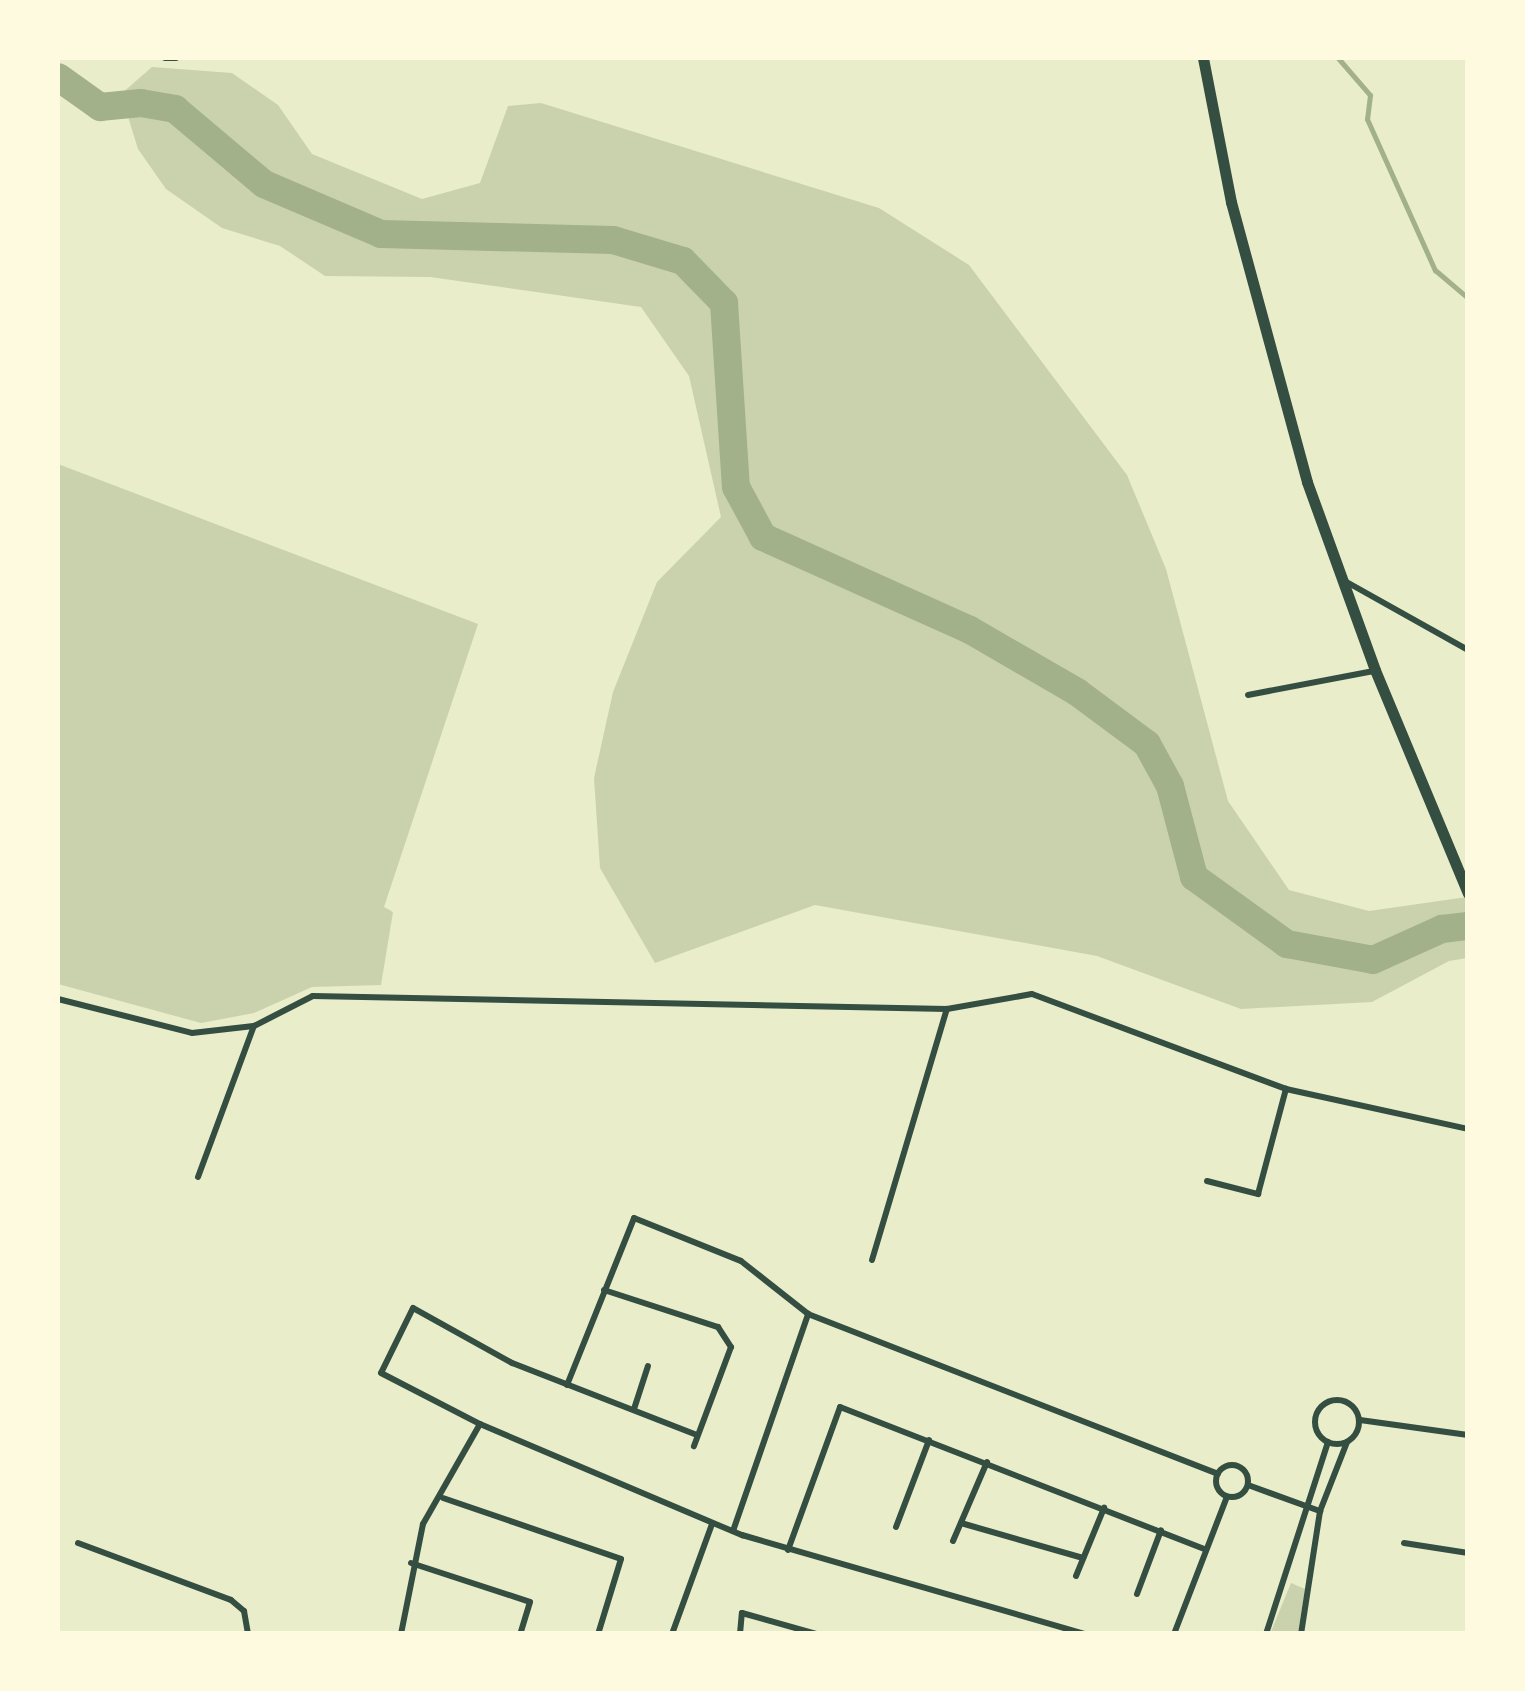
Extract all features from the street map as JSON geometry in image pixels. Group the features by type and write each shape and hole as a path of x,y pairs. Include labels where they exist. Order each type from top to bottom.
{"highway":[{"path":"1203,58 1231,202 1276,370 1375,670 1468,892"}],"street":[{"path":"165,58 176,58"},
{"path":"1343,580 1468,650"},
{"path":"1248,695 1375,670"},
{"path":"58,998 192,1033 254,1026 313,996 364,994 947,1009 1032,994 1286,1089 1468,1128"},
{"path":"872,1260 947,1009"},
{"path":"198,1177 254,1026"},
{"path":"1208,1182 1258,1194 1286,1089"},
{"path":"567,1385 634,1218 741,1261 808,1314 1218,1474 1238,1466 1248,1484 1320,1512"},
{"path":"604,1290 718,1328 730,1347 694,1446"},
{"path":"696,1434 512,1363 413,1308 381,1372 480,1424 712,1524 788,1550 1086,1634"},
{"path":"733,1531 808,1314"},
{"path":"634,1409 648,1366"},
{"path":"1328,1442 1314,1424 1324,1403 1347,1401 1360,1420 1468,1435"},
{"path":"788,1550 840,1407 1204,1549"},
{"path":"1302,1634 1320,1512 1347,1442 1360,1420"},
{"path":"402,1634 412,1563 423,1524 443,1498 480,1424"},
{"path":"896,1527 929,1440"},
{"path":"1328,1442 1347,1442"},
{"path":"1266,1634 1328,1442"},
{"path":"953,1541 986,1462"},
{"path":"1218,1474 1227,1496"},
{"path":"1174,1634 1227,1496 1248,1484"},
{"path":"443,1498 621,1559 598,1634"},
{"path":"1076,1576 1104,1508"},
{"path":"961,1523 1083,1558"},
{"path":"672,1634 712,1524"},
{"path":"1136,1594 1162,1530"},
{"path":"78,1543 231,1600 244,1612 248,1634"},
{"path":"1404,1543 1468,1553"},
{"path":"412,1563 530,1602 520,1634"},
{"path":"740,1634 742,1613 816,1634"}],"green space":[{"path":"152,67 232,73 278,105 312,154 422,199 480,183 508,106 541,103 879,208 969,265 1127,475 1166,569 1228,801 1289,890 1369,911 1467,897 1467,958 1449,961 1372,1002 1241,1009 1097,956 815,905 655,963 600,868 594,778 613,692 657,582 721,517 689,376 641,307 430,277 325,276 280,246 222,228 166,189 138,149 121,94"},
{"path":"58,464 478,624 384,907 393,912 381,985 312,987 254,1013 201,1023 58,984"},
{"path":"1291,1583 1305,1589 1298,1633 1270,1634"}],"waterway":[{"path":"1338,58 1370,95 1367,119 1435,270 1468,298"},
{"path":"58,77 100,107 141,103 175,109 264,184 381,234 613,240 683,261 724,303 736,487 763,537 970,630 1077,692 1147,744 1170,786 1194,877 1287,944 1373,960 1442,929 1468,926"}]}
